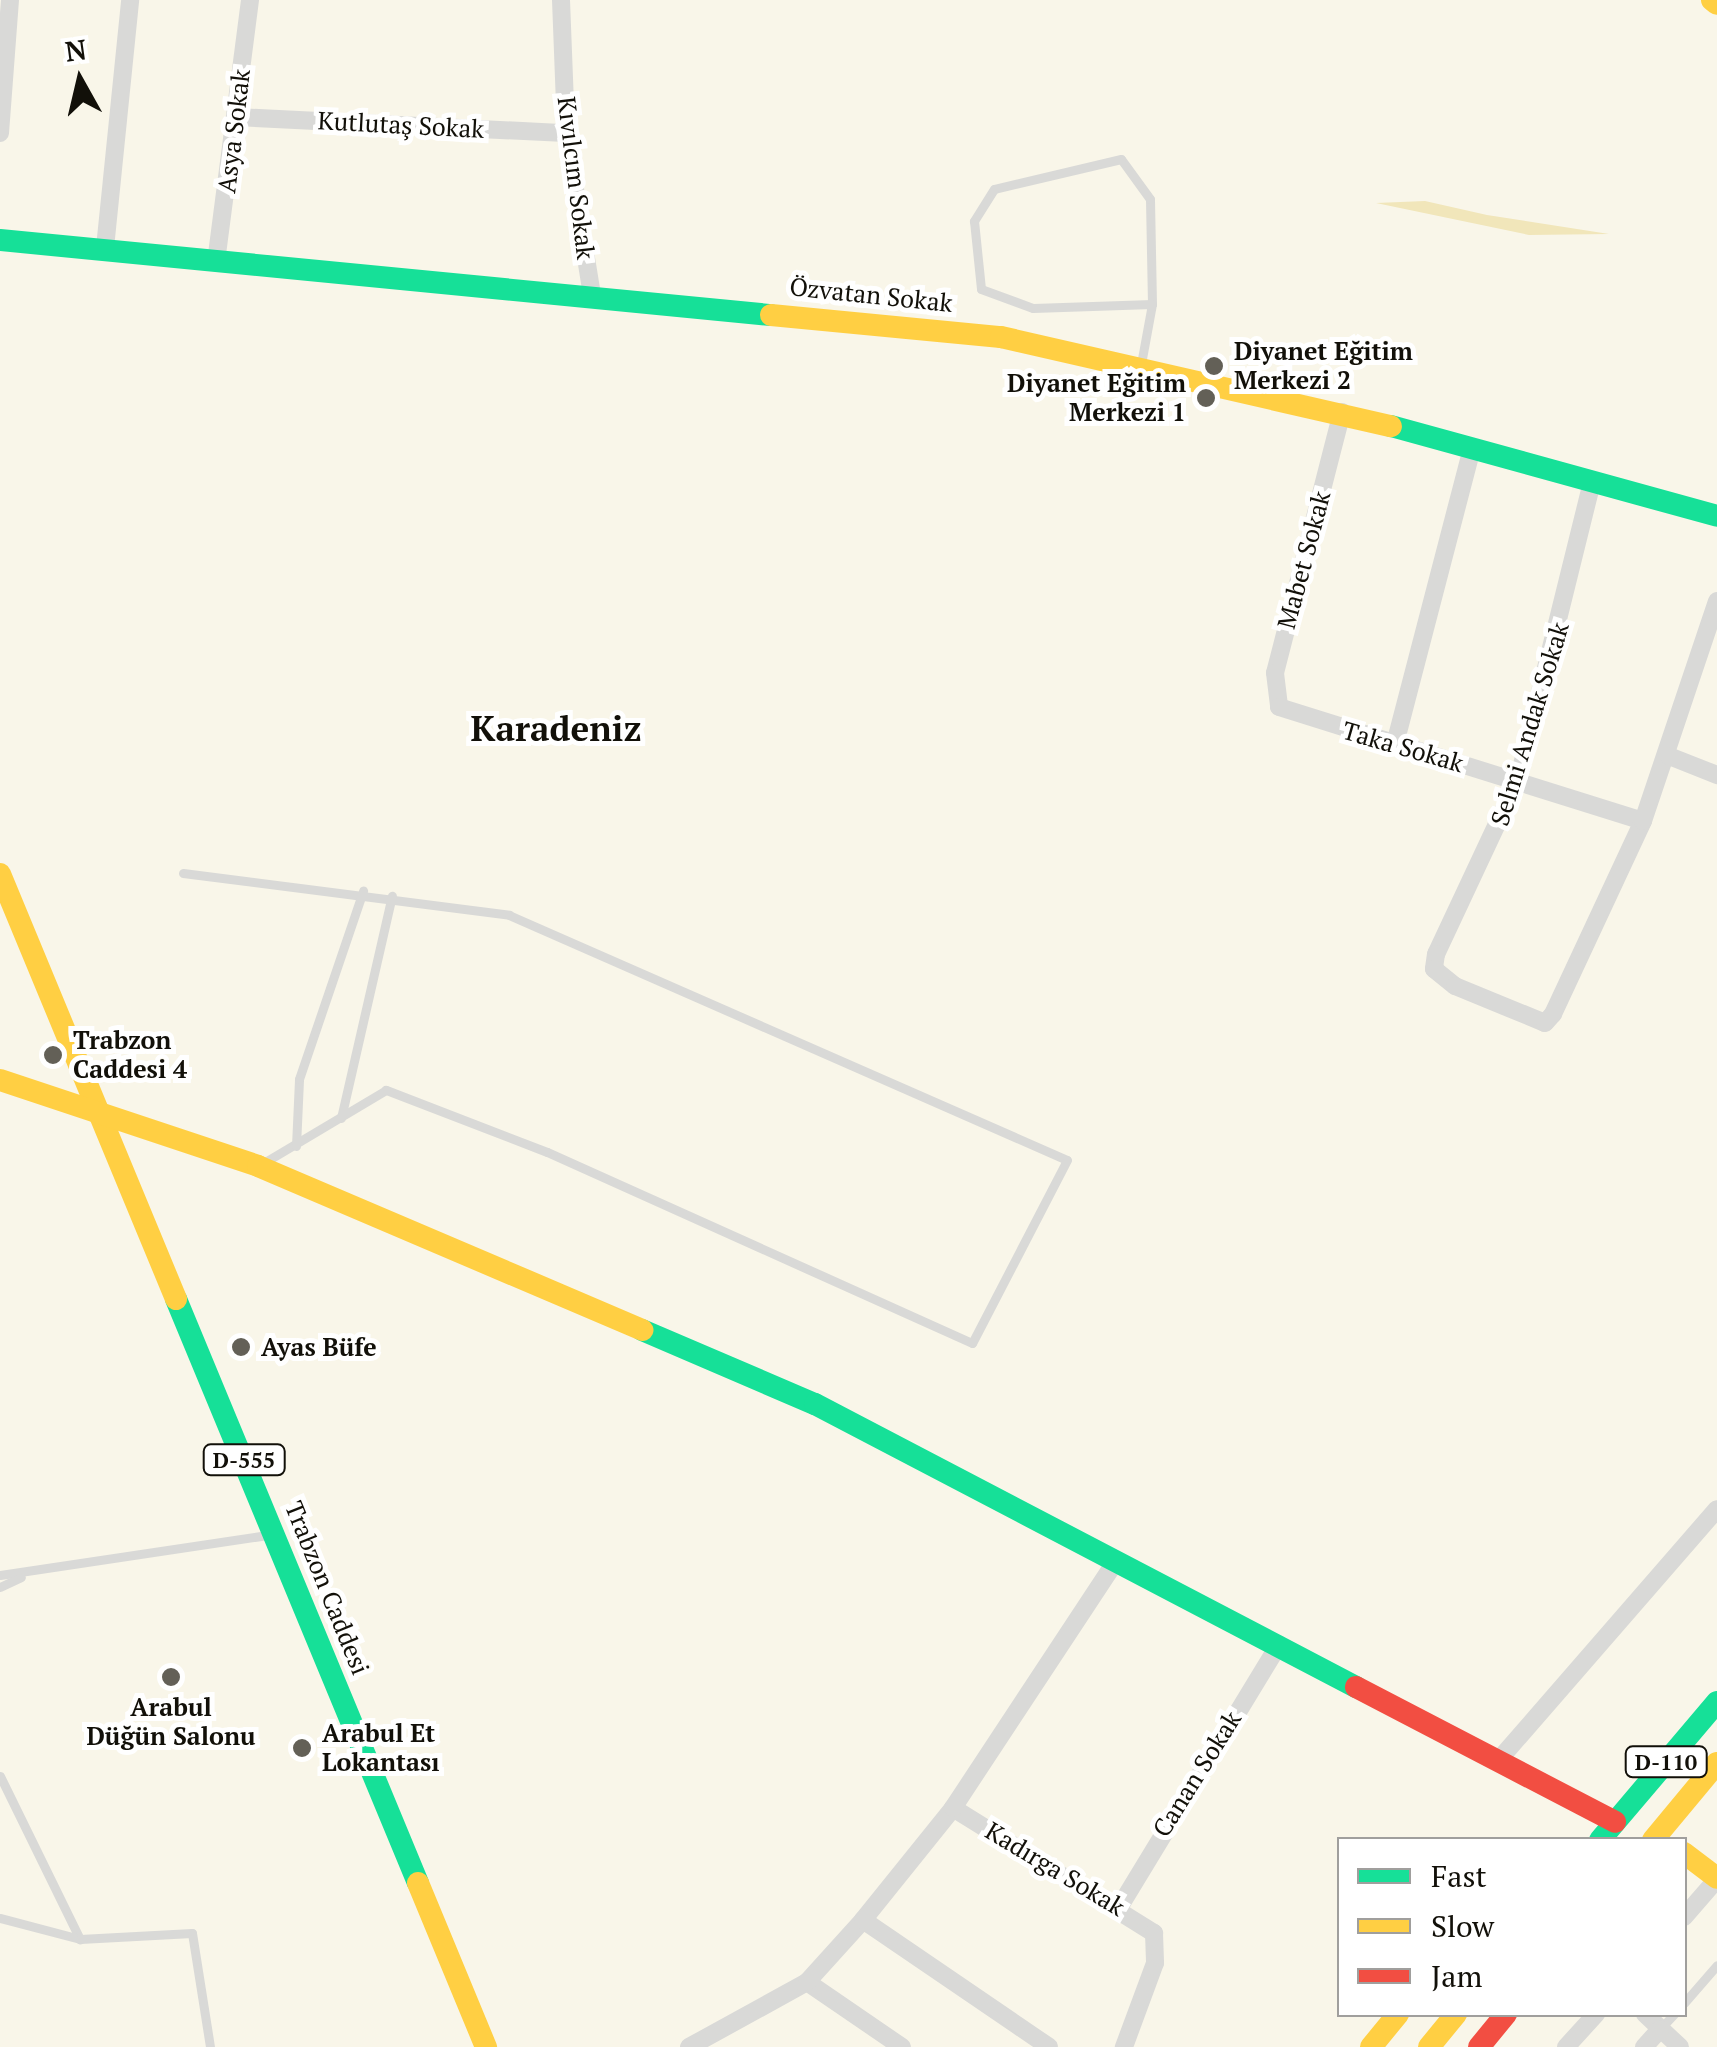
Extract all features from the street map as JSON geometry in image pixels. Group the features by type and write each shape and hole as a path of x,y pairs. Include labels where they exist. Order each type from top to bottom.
{"main road":[{"name":"Özvatan Sokak","path":"0,240 1001,337 1141,364 1342,412 1717,516"},
{"name":"Trabzon Caddesi","path":"0,874 486,2047"},
{"path":"0,1080 258,1166 814,1404 1278,1644 1497,1762 1608,1831"},
{"name":"D-110","path":"1608,1831 1717,1702"},
{"name":"D-110","path":"1660,1837 1717,1763"},
{"path":"1687,1855 1717,1878"},
{"path":"1371,2047 1396,2017"},
{"path":"1429,2047 1454,2017"},
{"path":"1478,2047 1503,2017"},
{"path":"1500,2047 1523,2017"}],"street":[{"path":"0,133 10,0"},
{"path":"105,248 130,0"},
{"name":"Asya Sokak","path":"216,262 250,0"},
{"name":"Kıvılcım Sokak","path":"561,0 566,133 592,295"},
{"name":"Kutlutaş Sokak","path":"236,117 566,133"},
{"name":"Mabet Sokak","path":"1279,707 1275,673 1342,412"},
{"path":"1396,740 1472,448"},
{"name":"Selmi Andak Sokak","path":"1592,482 1517,783 1436,954 1434,969 1456,986 1545,1023 1644,821"},
{"path":"1644,821 1669,756 1717,601"},
{"name":"Taka Sokak","path":"1279,707 1396,740 1517,783 1644,821"},
{"path":"1669,756 1717,775"},
{"path":"1497,1762 1717,1509"},
{"path":"689,2047 807,1982 863,1920 953,1808 1114,1562"},
{"name":"Canan Sokak","path":"1120,1906 1278,1644"},
{"name":"Kadırga Sokak","path":"953,1808 1120,1906 1154,1934 1151,1978 1124,2047"},
{"path":"1687,1913 1717,1878"},
{"path":"863,1920 1049,2047"},
{"path":"807,1982 880,2040 902,2047"},
{"path":"1566,2047 1593,2017"},
{"path":"1644,2047 1667,2021 1680,2047"}],"lane":[{"path":"1141,364 1152,304 1150,199 1122,159 994,190 974,222 981,288 1034,308 1152,304"},
{"path":"183,873 363,891 508,915 1067,1160 972,1342 547,1152 386,1090 258,1166"},
{"path":"296,1146 299,1079 363,891"},
{"path":"341,1118 392,896"},
{"path":"0,1576 276,1534"},
{"path":"0,1587 28,1574"},
{"path":"0,1776 80,1938"},
{"path":"0,1918 80,1938 192,1933 210,2047"},
{"path":"1687,1999 1717,1964"}],"shaded area":[{"path":"1425,201 1609,234 1529,235 1376,203"}],"traffic: fast":[{"path":"0,240 771,315"},
{"path":"1391,426 1717,516"},
{"path":"176,1299 418,1883"},
{"path":"642,1330 815,1404 1356,1687"},
{"path":"1603,1837 1717,1702"}],"traffic: slow":[{"path":"1712,0 1717,4"},
{"path":"771,315 1001,337 1391,426"},
{"path":"0,874 176,1299"},
{"path":"0,1080 258,1166 642,1330"},
{"path":"1655,1837 1717,1763"},
{"path":"1687,1855 1717,1878"},
{"path":"418,1883 486,2047"},
{"path":"1371,2047 1396,2017"},
{"path":"1429,2047 1454,2017"}],"traffic: jam":[{"path":"1356,1687 1615,1822"},
{"path":"1479,2047 1504,2017"}],"place":[{"name":"Diyanet Eğitim Merkezi 2","path":"1214,366"},
{"name":"Diyanet Eğitim Merkezi 1","path":"1206,398"},
{"name":"Trabzon Caddesi 4","path":"53,1055"},
{"name":"Ayas Büfe","path":"241,1347"},
{"name":"Arabul Düğün Salonu","path":"171,1677"},
{"name":"Arabul Et Lokantası","path":"302,1748"}],"district":[{"name":"Karadeniz","path":"556,728"}]}
